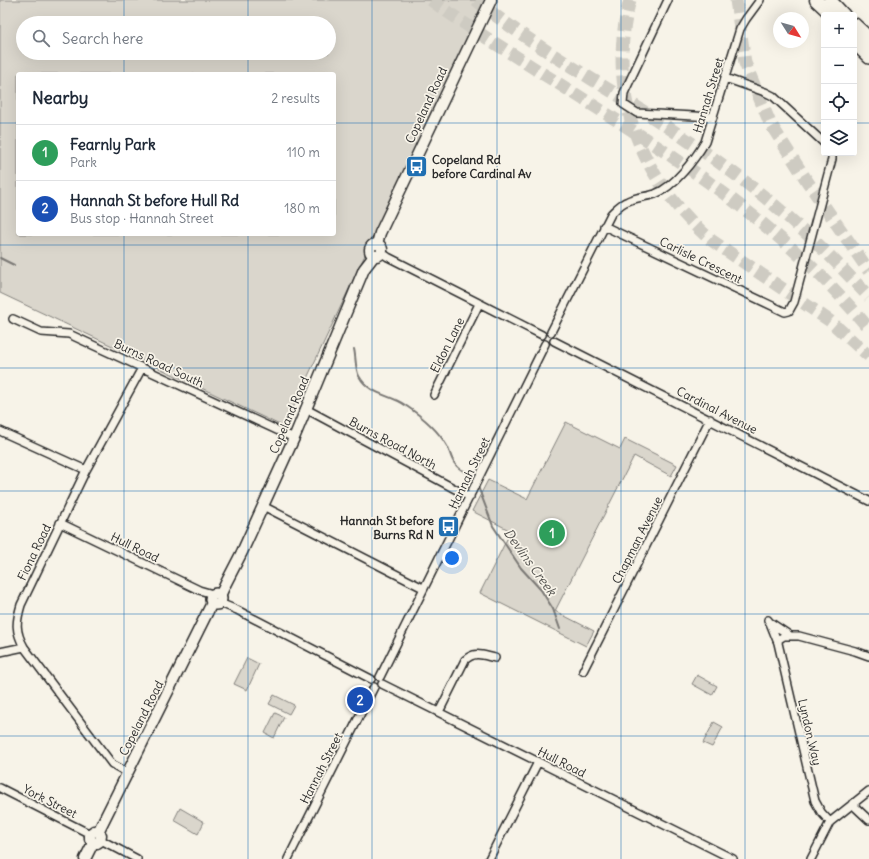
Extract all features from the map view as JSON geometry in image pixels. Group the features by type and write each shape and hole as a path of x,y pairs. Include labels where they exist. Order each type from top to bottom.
{"highway":[{"path":"816,0 829,12"},
{"path":"830,0 841,12"},
{"path":"857,27 869,38"},
{"path":"857,38 869,49"}],"main road":[{"name":"Copeland Road","path":"85,859 263,506 294,438 364,268 378,251 380,233 491,0"},
{"path":"816,0 824,12"},
{"path":"857,46 869,58"}],"street":[{"path":"668,0 624,93 623,104 637,113 713,117"},
{"name":"Hannah Street","path":"551,332 611,214 627,201 655,194 669,185 702,147 705,142 740,29 760,0"},
{"path":"725,78 773,96 821,140"},
{"name":"Carlisle Crescent","path":"604,226 790,314 832,156"},
{"path":"378,251 542,335"},
{"name":"Eldon Lane","path":"434,395 479,304"},
{"name":"Burns Road South","path":"13,319 41,332 69,334 294,438"},
{"path":"547,331 551,332 554,335 554,341 550,344 545,344 542,341 542,335 547,331"},
{"name":"Cardinal Avenue","path":"554,341 869,501"},
{"name":"Hannah Street","path":"381,680 423,588 545,344"},
{"name":"Fiona Road","path":"128,773 112,764 24,647 18,637 16,626 21,605 60,523 86,470 142,368"},
{"name":"Burns Road North","path":"306,409 471,493"},
{"name":"Chapman Avenue","path":"584,671 710,419"},
{"path":"0,431 86,470"},
{"path":"263,506 423,588"},
{"name":"Hull Road","path":"60,523 199,590 371,678"},
{"name":"Lyndon Way","path":"830,822 821,812 815,801 778,643 769,621 789,635 799,636 855,650 869,656"},
{"path":"778,643 780,638 789,635"},
{"path":"0,652 24,647"},
{"path":"439,712 465,660 470,655 477,654 495,658"},
{"path":"375,676 381,680 379,687 374,688 370,683 371,678 375,676"},
{"name":"Hull Road","path":"381,680 439,712 733,859"},
{"name":"Hannah Street","path":"288,859 374,688"},
{"path":"489,859 538,762"},
{"name":"York Street","path":"0,788 137,859"},
{"path":"811,859 830,822 869,791"},
{"path":"852,804 869,820"}],"shaded area":[{"path":"0,0 485,0 284,427 0,293"},
{"path":"566,422 620,449 625,439 677,465 671,476 634,456 555,611 594,631 586,646 480,593 511,531 472,511 488,480 527,499"},
{"path":"247,658 259,664 247,690 234,684"},
{"path":"697,675 717,686 712,695 692,684"},
{"path":"274,695 294,705 289,714 269,704"},
{"path":"275,713 284,717 274,738 265,733"},
{"path":"714,722 723,727 712,747 703,743"},
{"path":"180,808 204,822 198,834 174,820"}],"waterway":[{"name":"Devlins Creek","path":"0,258 14,265"},
{"name":"Devlins Creek","path":"354,349 358,373 364,383 374,391 399,401 423,418 443,440 453,461 458,467 475,480"},
{"name":"Devlins Creek","path":"477,484 493,526 521,568 541,590 553,609 560,629"}],"tunnel":[{"path":"431,0 483,36 626,126 714,186 756,218 796,252 834,289 869,329"},
{"path":"476,0 500,19 549,53 653,117 740,178 770,201 807,234 869,297"},
{"path":"630,0 623,34 622,68 626,101 635,132 648,162 665,190 686,216 711,240 830,321 869,356"},
{"path":"736,0 745,63 770,123 807,181 869,271"}],"place":[{"name":"Copeland Rd before Cardinal Av","path":"416,166"},
{"name":"Hannah St before Burns Rd N","path":"449,527"},
{"name":"Fearnly Park","path":"552,533"},
{"name":"Hannah St before Hull Rd","path":"360,700"}]}
